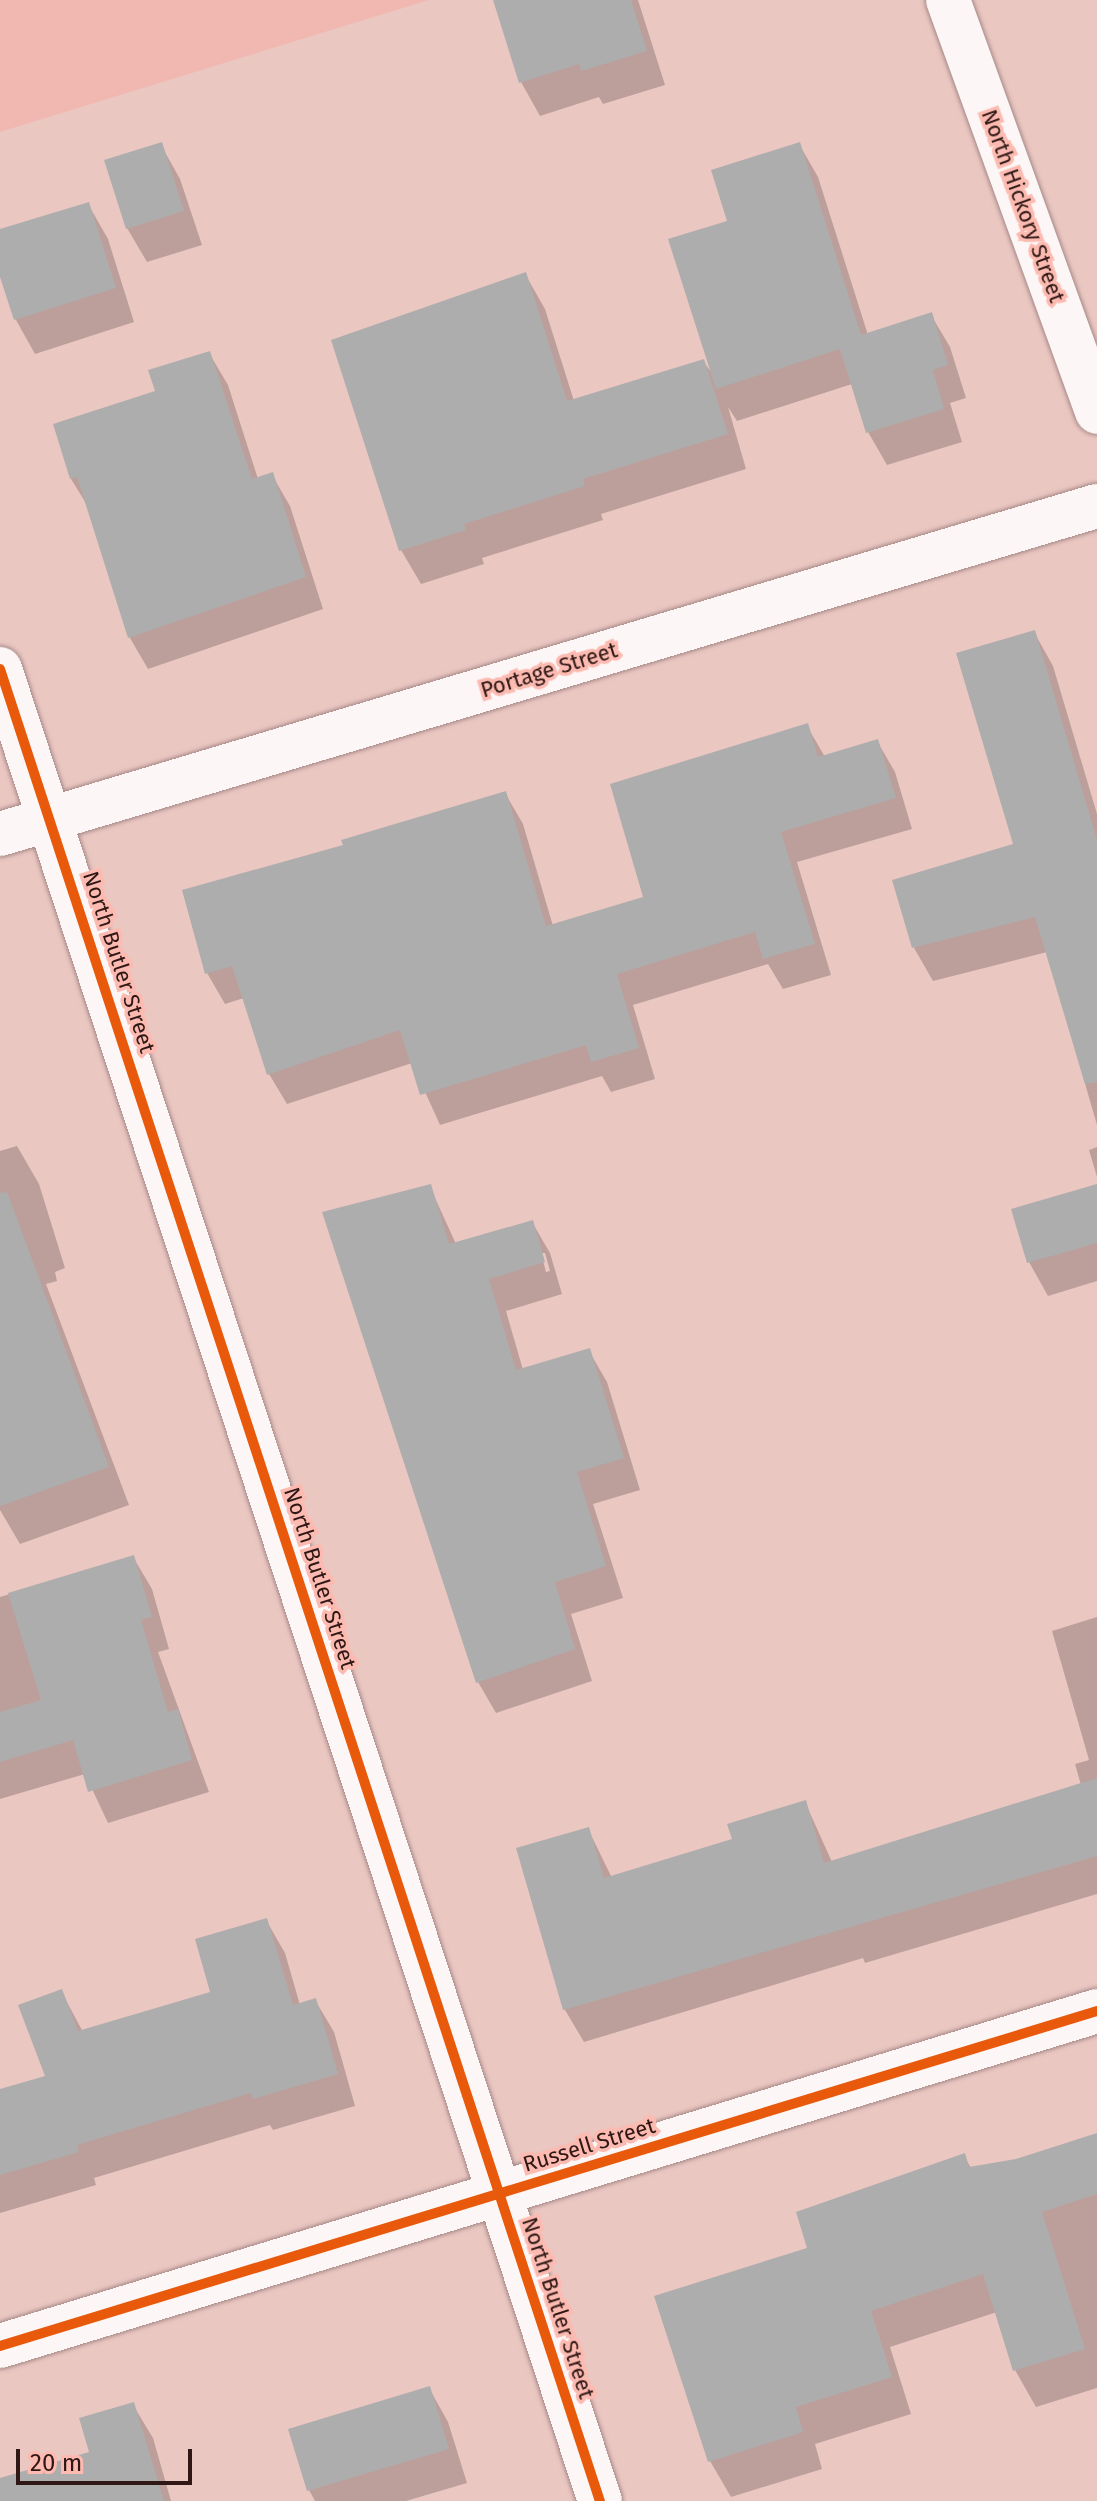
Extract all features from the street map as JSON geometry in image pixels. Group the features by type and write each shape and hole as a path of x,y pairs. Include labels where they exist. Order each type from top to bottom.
{"street":[{"name":"North Hickory Street","path":"948,0 1097,412"},
{"name":"Portage Street","path":"0,834 1097,506"},
{"name":"North Butler Street","path":"0,669 600,2501"},
{"name":"Russell Street","path":"0,2346 1097,2011"}],"shaded area":[{"path":"0,0 429,0 0,132"}],"building":[{"path":"493,0 631,0 647,51 581,71 579,64 519,83"},
{"path":"162,142 184,211 126,229 104,160"},
{"path":"800,142 861,335 932,312 948,365 933,370 944,409 866,433 840,349 716,389 668,239 727,221 711,170"},
{"path":"89,202 116,288 14,320 0,277 0,229"},
{"path":"526,272 567,401 704,359 728,434 583,479 585,486 464,524 466,530 399,551 331,340"},
{"path":"210,351 252,479 273,472 306,577 128,638 77,477 70,479 53,424 155,391 148,370"},
{"path":"1035,630 1097,840 1097,1082 1085,1084 1035,917 912,948 892,880 1013,844 956,653"},
{"path":"808,723 818,757 878,739 896,798 781,832 815,944 763,959 755,932 617,974 639,1048 591,1062 586,1045 420,1095 400,1030 267,1075 232,966 205,974 182,890 343,845 341,840 506,791 546,926 643,897 610,784"},
{"path":"431,1184 449,1244 533,1220 545,1262 489,1279 516,1370 590,1348 624,1458 577,1472 606,1566 555,1582 575,1649 476,1683 322,1212"},
{"path":"1097,1184 1097,1243 1027,1263 1011,1209"},
{"path":"7,1192 109,1467 0,1506 0,1193"},
{"path":"134,1555 152,1617 141,1620 168,1712 178,1709 192,1760 88,1792 73,1740 0,1762 0,1712 41,1700 8,1593"},
{"path":"1097,1778 1097,1856 563,2010 516,1848 589,1827 604,1878 732,1839 727,1824 806,1800 824,1863"},
{"path":"267,1918 293,2005 316,1998 338,2074 253,2099 251,2093 77,2145 79,2152 0,2175 0,2089 45,2076 18,2005 62,1989 78,2031 210,1992 195,1939"},
{"path":"1097,2133 1097,2194 1042,2212 1085,2349 1013,2371 983,2274 871,2311 892,2377 796,2407 803,2432 708,2462 654,2296 807,2248 796,2212 965,2153 969,2167 1016,2159"},
{"path":"430,2386 449,2449 307,2491 288,2429"},
{"path":"134,2402 164,2501 0,2501 0,2478 89,2452 79,2418"}],"cycle path":[{"path":"0,669 600,2501"},
{"path":"0,2346 1097,2011"}]}
